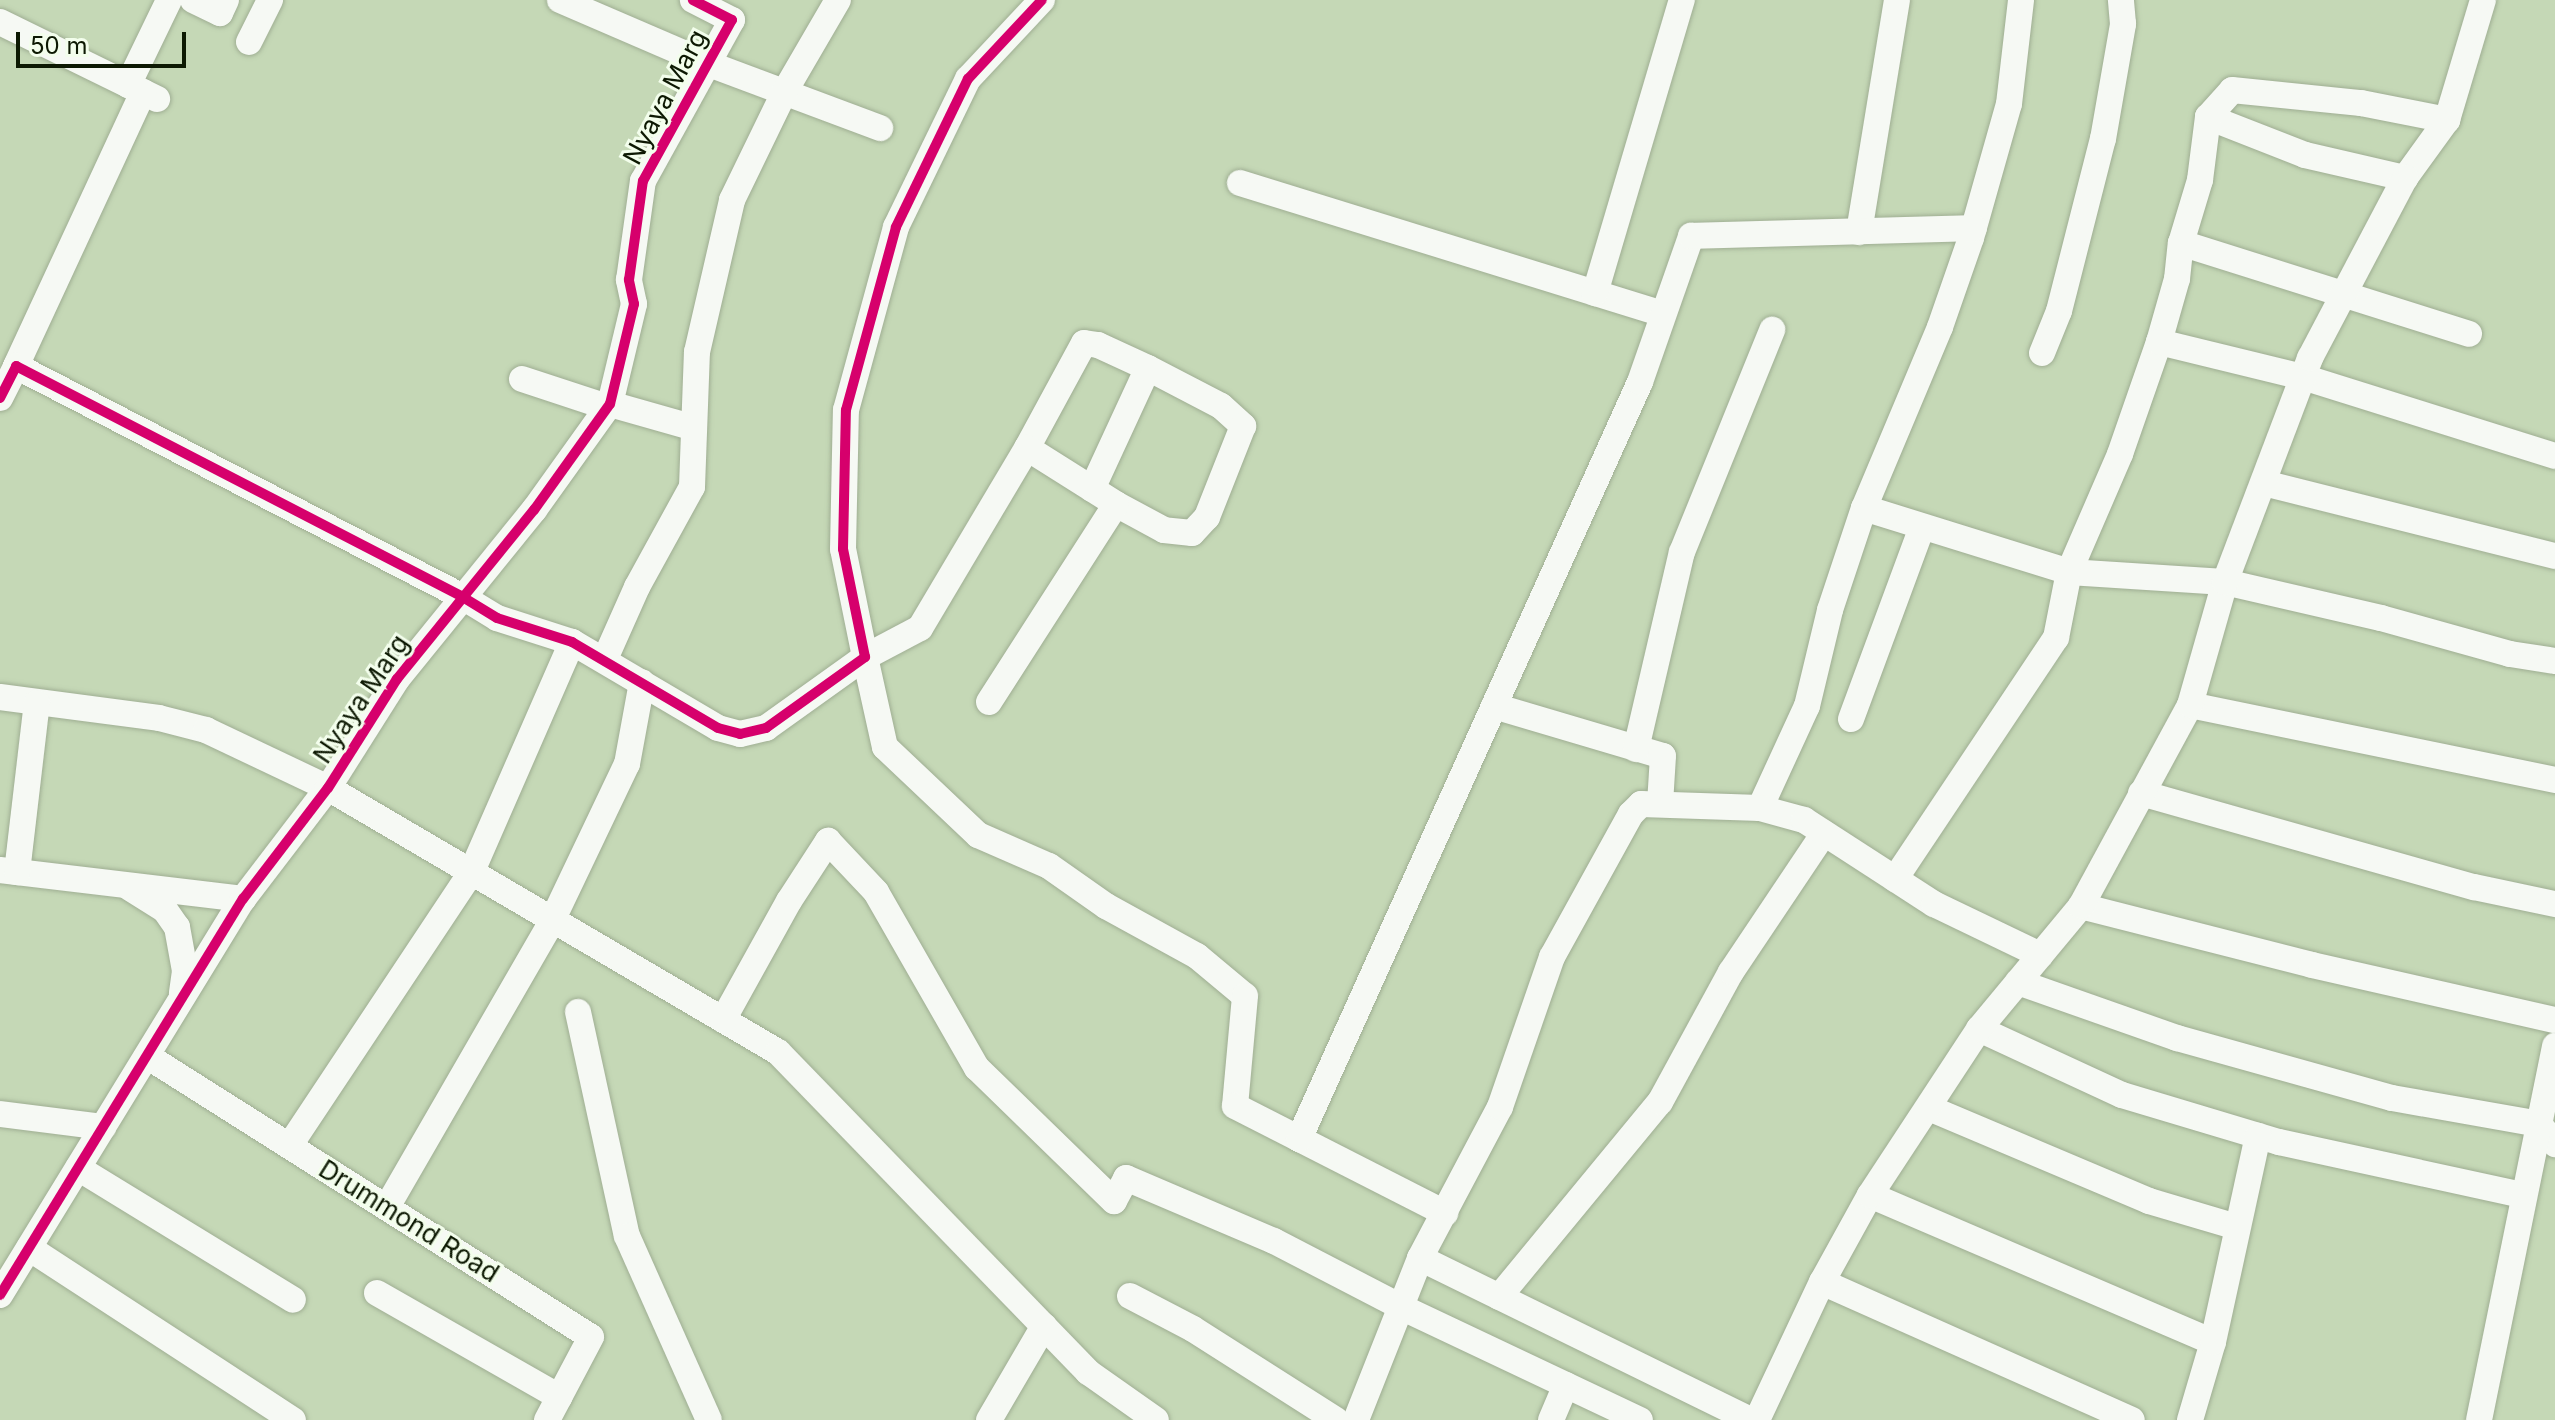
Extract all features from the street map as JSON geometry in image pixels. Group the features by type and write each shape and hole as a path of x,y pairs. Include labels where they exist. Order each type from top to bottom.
{"street":[{"path":"11,0 0,22 143,92"},
{"path":"0,398 143,92 169,0"},
{"path":"193,0 220,13 226,0"},
{"path":"249,42 270,0"},
{"path":"560,0 706,63 880,128"},
{"name":"Nyaya Marg","path":"0,1295 243,899 328,788 397,679 461,596 534,510 610,404 634,304 629,280 643,181 732,20 693,0"},
{"path":"605,659 637,587 692,487 697,352 732,200 785,91 838,0"},
{"path":"1042,0 968,79 896,227 846,410 843,549 885,747 978,835 1049,866 1106,906 1197,956 1245,996 1235,1106 1445,1213"},
{"path":"1595,293 1682,0"},
{"path":"1859,232 1897,0"},
{"path":"1760,808 1807,706 1830,610 1864,508 1940,327 1974,228 2009,104 2021,0"},
{"path":"2042,353 2059,311 2103,139 2123,24 2121,0"},
{"path":"1420,1258 1754,1420 1822,1282 1870,1195 1979,1029 2081,906 2190,705 2225,582 2303,377 2405,178 2447,120 2483,0"},
{"path":"1895,879 2056,638 2069,572 2120,454 2159,342 2177,279 2181,243 2200,180 2208,117 2232,90 2361,103 2447,120"},
{"path":"2208,117 2305,155 2405,178"},
{"path":"1240,183 1662,314"},
{"path":"1299,1139 1640,382 1691,236 1974,228"},
{"path":"2181,243 2347,292 2469,334"},
{"path":"1636,749 1682,552 1772,330"},
{"path":"2159,342 2303,377 2555,456"},
{"path":"16,366 461,596 497,618 572,642 718,728 740,734 766,728 865,657 920,628 1027,448 1084,343 1098,345 1221,406 1243,426 1207,517 1192,533 1164,530 1027,448"},
{"path":"1092,489 1148,368"},
{"path":"522,379 604,406 610,404 694,428"},
{"path":"2264,483 2555,556"},
{"path":"989,702 1116,504"},
{"path":"1864,508 2069,572 2225,582 2381,618 2510,654 2555,661"},
{"path":"1851,719 1922,527"},
{"path":"290,1145 472,871 572,642"},
{"path":"387,1207 552,921 627,764 642,682"},
{"path":"0,697 159,718 206,730 328,788 778,1052 1088,1372 1156,1420"},
{"path":"37,703 9,871 243,899"},
{"path":"2190,705 2555,780"},
{"path":"1494,706 1663,756 1660,804"},
{"path":"2141,793 2474,887 2555,904"},
{"path":"1356,1420 1403,1308 1420,1258 1500,1107 1552,957 1631,814 1641,804 1760,808 1804,820 1934,904 2040,955"},
{"path":"1499,1297 1660,1102 1731,972 1824,833"},
{"path":"723,1020 789,901 828,841 876,892 977,1068 1114,1201 1126,1178 1274,1241 1403,1308 1640,1420"},
{"path":"124,884 165,910 177,927 185,971 181,1000"},
{"path":"2081,906 2312,965 2555,1020"},
{"path":"2018,982 2177,1038 2392,1098 2547,1134"},
{"path":"578,1012 627,1236 709,1420"},
{"path":"1979,1029 2122,1095 2258,1136 2523,1195"},
{"path":"2479,1420 2523,1195 2547,1134 2555,1046"},
{"name":"Drummond Road","path":"147,1056 591,1337 553,1409"},
{"path":"1929,1108 2149,1201 2237,1227"},
{"path":"0,1114 103,1127"},
{"path":"2190,1420 2213,1342 2258,1136"},
{"path":"78,1168 293,1300"},
{"path":"1870,1195 2213,1342"},
{"path":"29,1248 293,1420"},
{"path":"1822,1282 2132,1420"},
{"path":"377,1293 553,1409"},
{"path":"1130,1296 1193,1329 1336,1420"},
{"path":"989,1420 1044,1326"},
{"path":"1551,1420 1566,1385"}],"cycle path":[{"path":"0,1295 243,899 328,788 397,679 534,510 610,404 634,304 629,280 643,181 732,20 693,0"},
{"path":"0,398 16,366 461,596 497,618 572,642 718,728 740,734 766,728 865,657 843,549 846,410 896,227 968,79 1042,0"}]}
